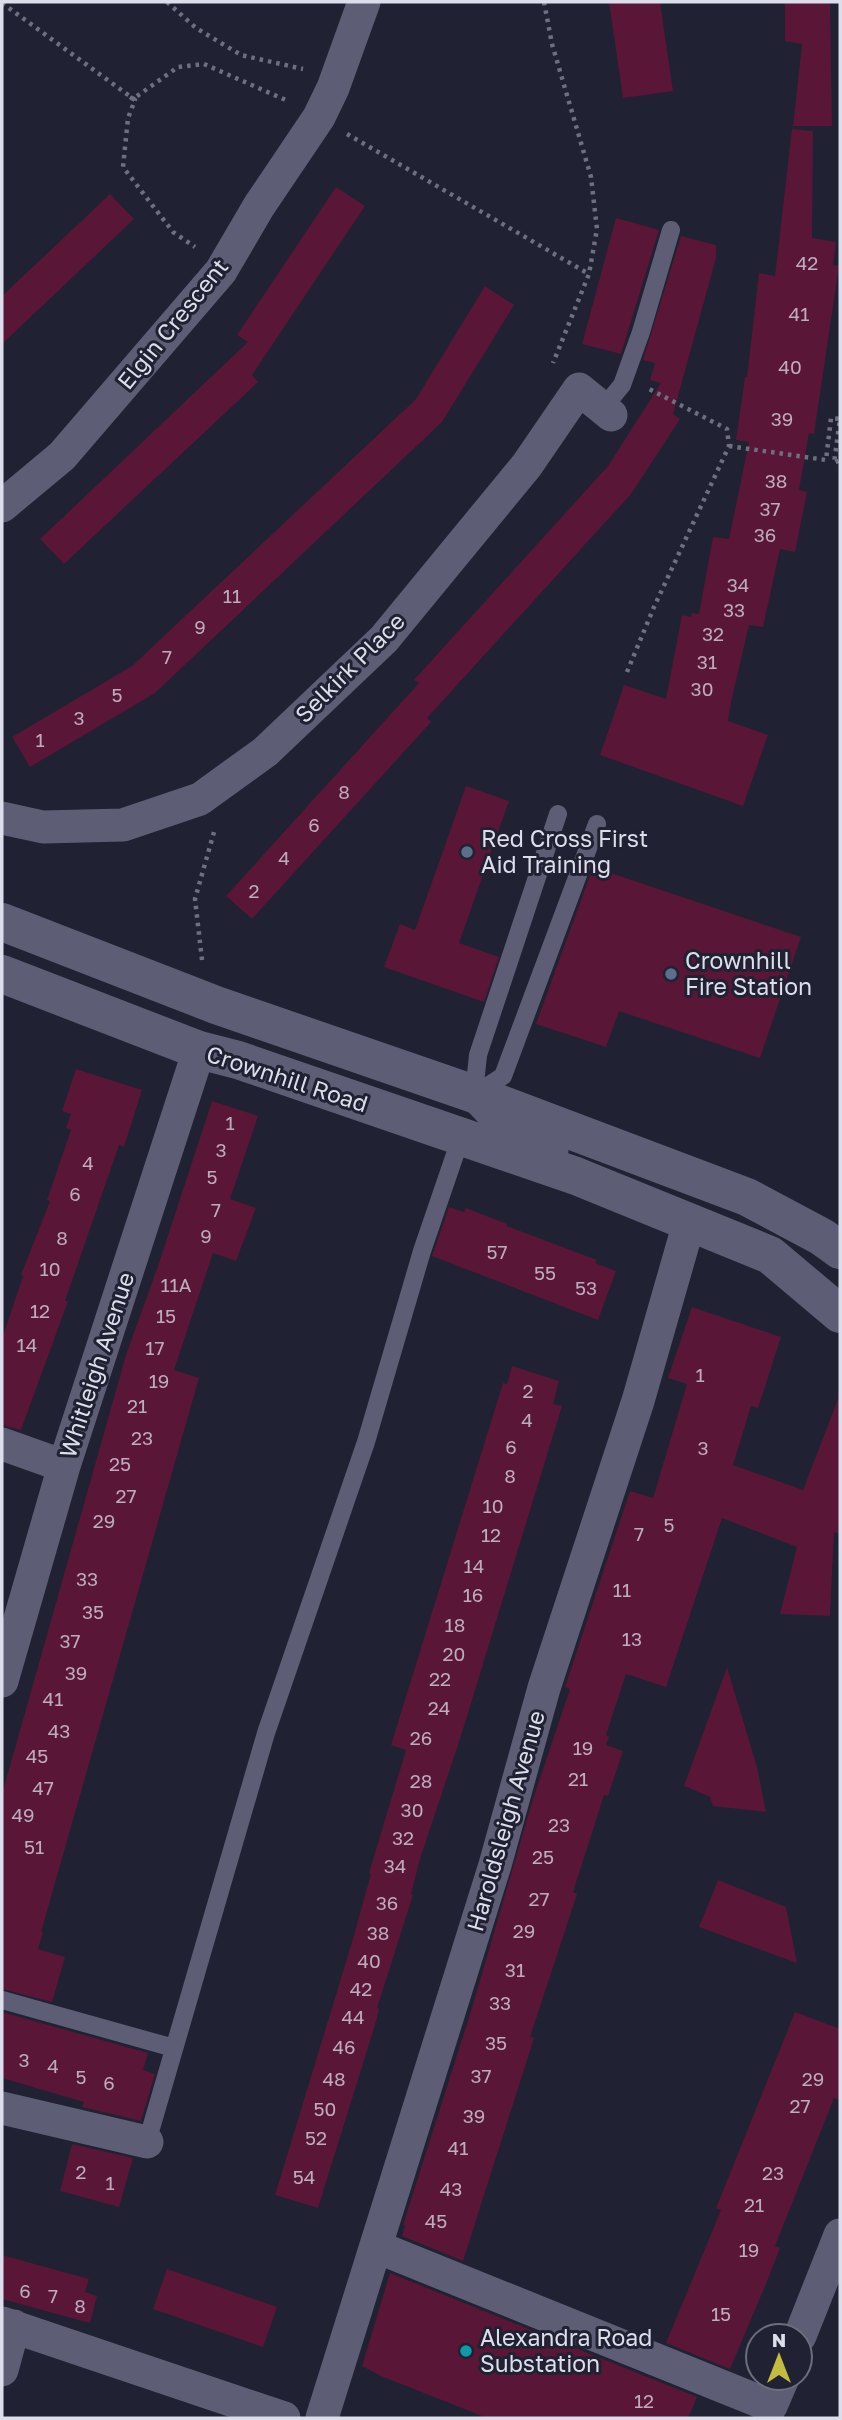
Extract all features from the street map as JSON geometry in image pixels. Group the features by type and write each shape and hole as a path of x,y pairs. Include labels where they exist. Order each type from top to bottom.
{"main road":[{"name":"Crownhill Road","path":"2,922 216,1005 474,1094 747,1197 822,1237 840,1250"},
{"name":"Crownhill Road","path":"2,974 199,1050 238,1060 576,1176 770,1255 840,1314"},
{"path":"747,1197 840,1227"}],"street":[{"name":"Elgin Crescent","path":"2,506 62,456 221,271 326,102 364,2"},
{"name":"Selkirk Place","path":"2,818 43,827 123,825 200,799 265,752 384,639 527,465 598,404"},
{"name":"Whitleigh Avenue","path":"2,1681 64,1466 199,1050"},
{"name":"Crownhill Road","path":"474,1094 513,1135 567,1156 576,1176"},
{"name":"Haroldsleigh Avenue","path":"322,2418 495,1865 544,1688 622,1451 690,1223"},
{"path":"2,1444 64,1466"},
{"path":"2,2108 147,2142"},
{"path":"806,2322 840,2235"},
{"path":"377,2247 771,2406 777,2392"},
{"path":"2,2370 8,2324 284,2418"}],"lane":[{"path":"598,404 622,385 641,332 671,230"},
{"path":"474,1094 478,1055 558,814"},
{"path":"474,1094 503,1076 597,824"},
{"path":"147,2142 266,1733 366,1442 422,1251 460,1137"},
{"path":"2,2000 174,2048"}],"path":[{"path":"167,2 196,28 241,55 310,71 326,102"},
{"path":"544,2 552,44 591,177 597,229 589,274 549,370 598,404 650,388 727,429 729,446 627,671"},
{"path":"2,4 135,100 128,118 123,167 173,232 212,260 221,271"},
{"path":"130,97 133,99 177,67 204,64 260,87 326,102 589,274"},
{"path":"729,446 826,460 831,418 840,419 834,463 840,460"},
{"path":"216,822 195,899 202,962 216,1005"}],"building":[{"path":"609,2 660,2 673,91 623,98"},
{"path":"785,2 830,2 832,126 793,126 802,44 785,41"},
{"path":"792,129 813,131 812,238 836,242 833,265 839,266 814,434 809,433 799,490 807,492 795,552 780,549 763,627 749,625 731,702 728,721 768,735 743,806 600,755 624,685 666,699 682,615 691,617 692,613 699,614 713,537 729,539 749,442 736,440 747,377 759,273 775,276"},
{"path":"336,187 365,206 252,375 258,382 64,564 40,539 248,342 237,335"},
{"path":"110,194 134,219 2,344 2,296"},
{"path":"616,218 659,230 621,354 582,344"},
{"path":"681,236 716,245 716,258 673,414 680,419 631,494 427,718 431,722 252,919 226,896 419,683 414,680 608,466 661,383 650,380 655,363 643,360"},
{"path":"485,286 514,305 442,422 155,693 30,767 12,737 132,666 416,399"},
{"name":"Red Cross First Aid Training","path":"466,786 509,801 459,943 499,957 484,1002 384,967 400,924 415,930"},
{"name":"Crownhill Fire Station","path":"593,867 801,937 760,1058 619,1011 606,1047 536,1024"},
{"path":"76,1069 142,1090 124,1147 119,1145 65,1301 68,1301 21,1430 2,1425 2,1339 23,1276 21,1275 50,1201 47,1200 71,1130 66,1128 71,1114 62,1111"},
{"path":"212,1101 258,1116 230,1199 256,1208 236,1261 213,1253 174,1370 199,1378 41,1932 38,1949 65,1957 52,2002 2,1989 2,1794 126,1355"},
{"path":"449,1207 464,1212 466,1208 597,1260 595,1263 616,1271 598,1320 432,1256"},
{"path":"692,1307 781,1337 758,1408 751,1406 733,1465 803,1490 840,1399 840,1534 834,1532 830,1616 780,1614 797,1547 722,1518 666,1687 626,1674 606,1735 609,1737 606,1745 623,1751 608,1796 604,1795 573,1892 577,1894 530,2037 534,2038 463,2261 402,2236 403,2225 472,2008 533,1799 570,1689 565,1687 630,1491 653,1498 687,1384 668,1378"},
{"path":"512,1366 559,1381 553,1404 562,1406 460,1739 420,1859 411,1894 413,1895 318,2208 275,2195 352,1942 371,1874 369,1873 406,1750 391,1745 503,1383 507,1384"},
{"path":"727,1667 757,1767 766,1812 713,1806 710,1797 684,1786"},
{"path":"718,1880 786,1907 797,1963 699,1927"},
{"path":"2,2012 148,2053 143,2070 155,2074 141,2121 82,2107 84,2102 2,2078"},
{"path":"795,2012 840,2029 840,2100 834,2098 775,2246 780,2248 768,2279 750,2322 744,2322 744,2336 730,2369 666,2343 721,2210 716,2208"},
{"path":"72,2144 133,2158 119,2207 60,2191"},
{"path":"2,2255 89,2279 85,2292 97,2296 90,2323 2,2299"},
{"path":"167,2269 277,2307 263,2347 153,2309"},
{"name":"Alexandra Road Substation","path":"390,2273 697,2397 688,2418 487,2418 381,2376 362,2366"}],"place":[{"name":"Red Cross First Aid Training","path":"467,852"},
{"name":"Crownhill Fire Station","path":"671,974"},
{"name":"Alexandra Road Substation","path":"466,2351"}]}
